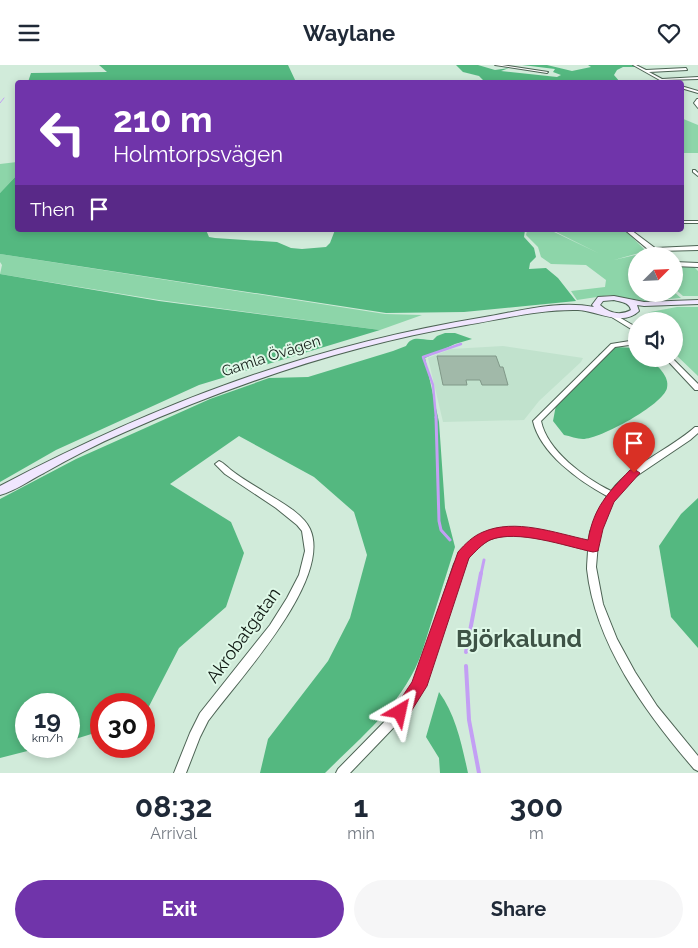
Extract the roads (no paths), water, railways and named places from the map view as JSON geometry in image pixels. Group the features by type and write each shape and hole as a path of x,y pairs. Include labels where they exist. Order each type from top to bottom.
{"main road":[{"name":"Gamla Övägen","path":"0,491 139,422 197,397 331,352 400,335 476,320 570,308 610,298 628,302"},
{"path":"598,301 596,305 603,312"},
{"name":"Gamla Övägen","path":"682,303 698,302"},
{"name":"Gamla Övägen","path":"638,312 657,306 680,303"},
{"name":"Gamla Övägen","path":"570,308 612,315 628,314"}],"street":[{"path":"496,65 547,72"},
{"path":"634,65 660,80 698,78"},
{"path":"644,71 686,69"},
{"path":"684,87 698,87"},
{"path":"684,87 698,92"},
{"path":"698,100 696,103 698,107"},
{"path":"684,222 698,222"},
{"path":"630,232 648,247"},
{"path":"683,249 698,248"},
{"path":"683,264 698,265"},
{"path":"612,315 628,325"},
{"path":"612,495 597,488 557,454 538,431 537,421 614,345 628,344"},
{"path":"677,367 698,388"},
{"path":"698,429 634,473 612,495 600,519 593,547 592,569 600,610 624,664 652,708 698,765"},
{"name":"Akrobatgatan","path":"180,773 203,719 289,605 309,557 309,540 306,529 300,522 290,513 230,475 219,465"},
{"path":"342,773 392,722 419,686 459,564 463,555 475,543 486,536 508,531 527,533 593,547"}],"waterway":[{"path":"0,103 4,98"},
{"path":"436,418 433,385 423,357 461,344"},
{"path":"436,417 439,521 441,530 450,540"},
{"path":"481,574 484,560"},
{"path":"466,652 481,573"},
{"path":"466,666 469,720 479,773"}],"district":[{"name":"Björkalund","path":"519,638"}]}
